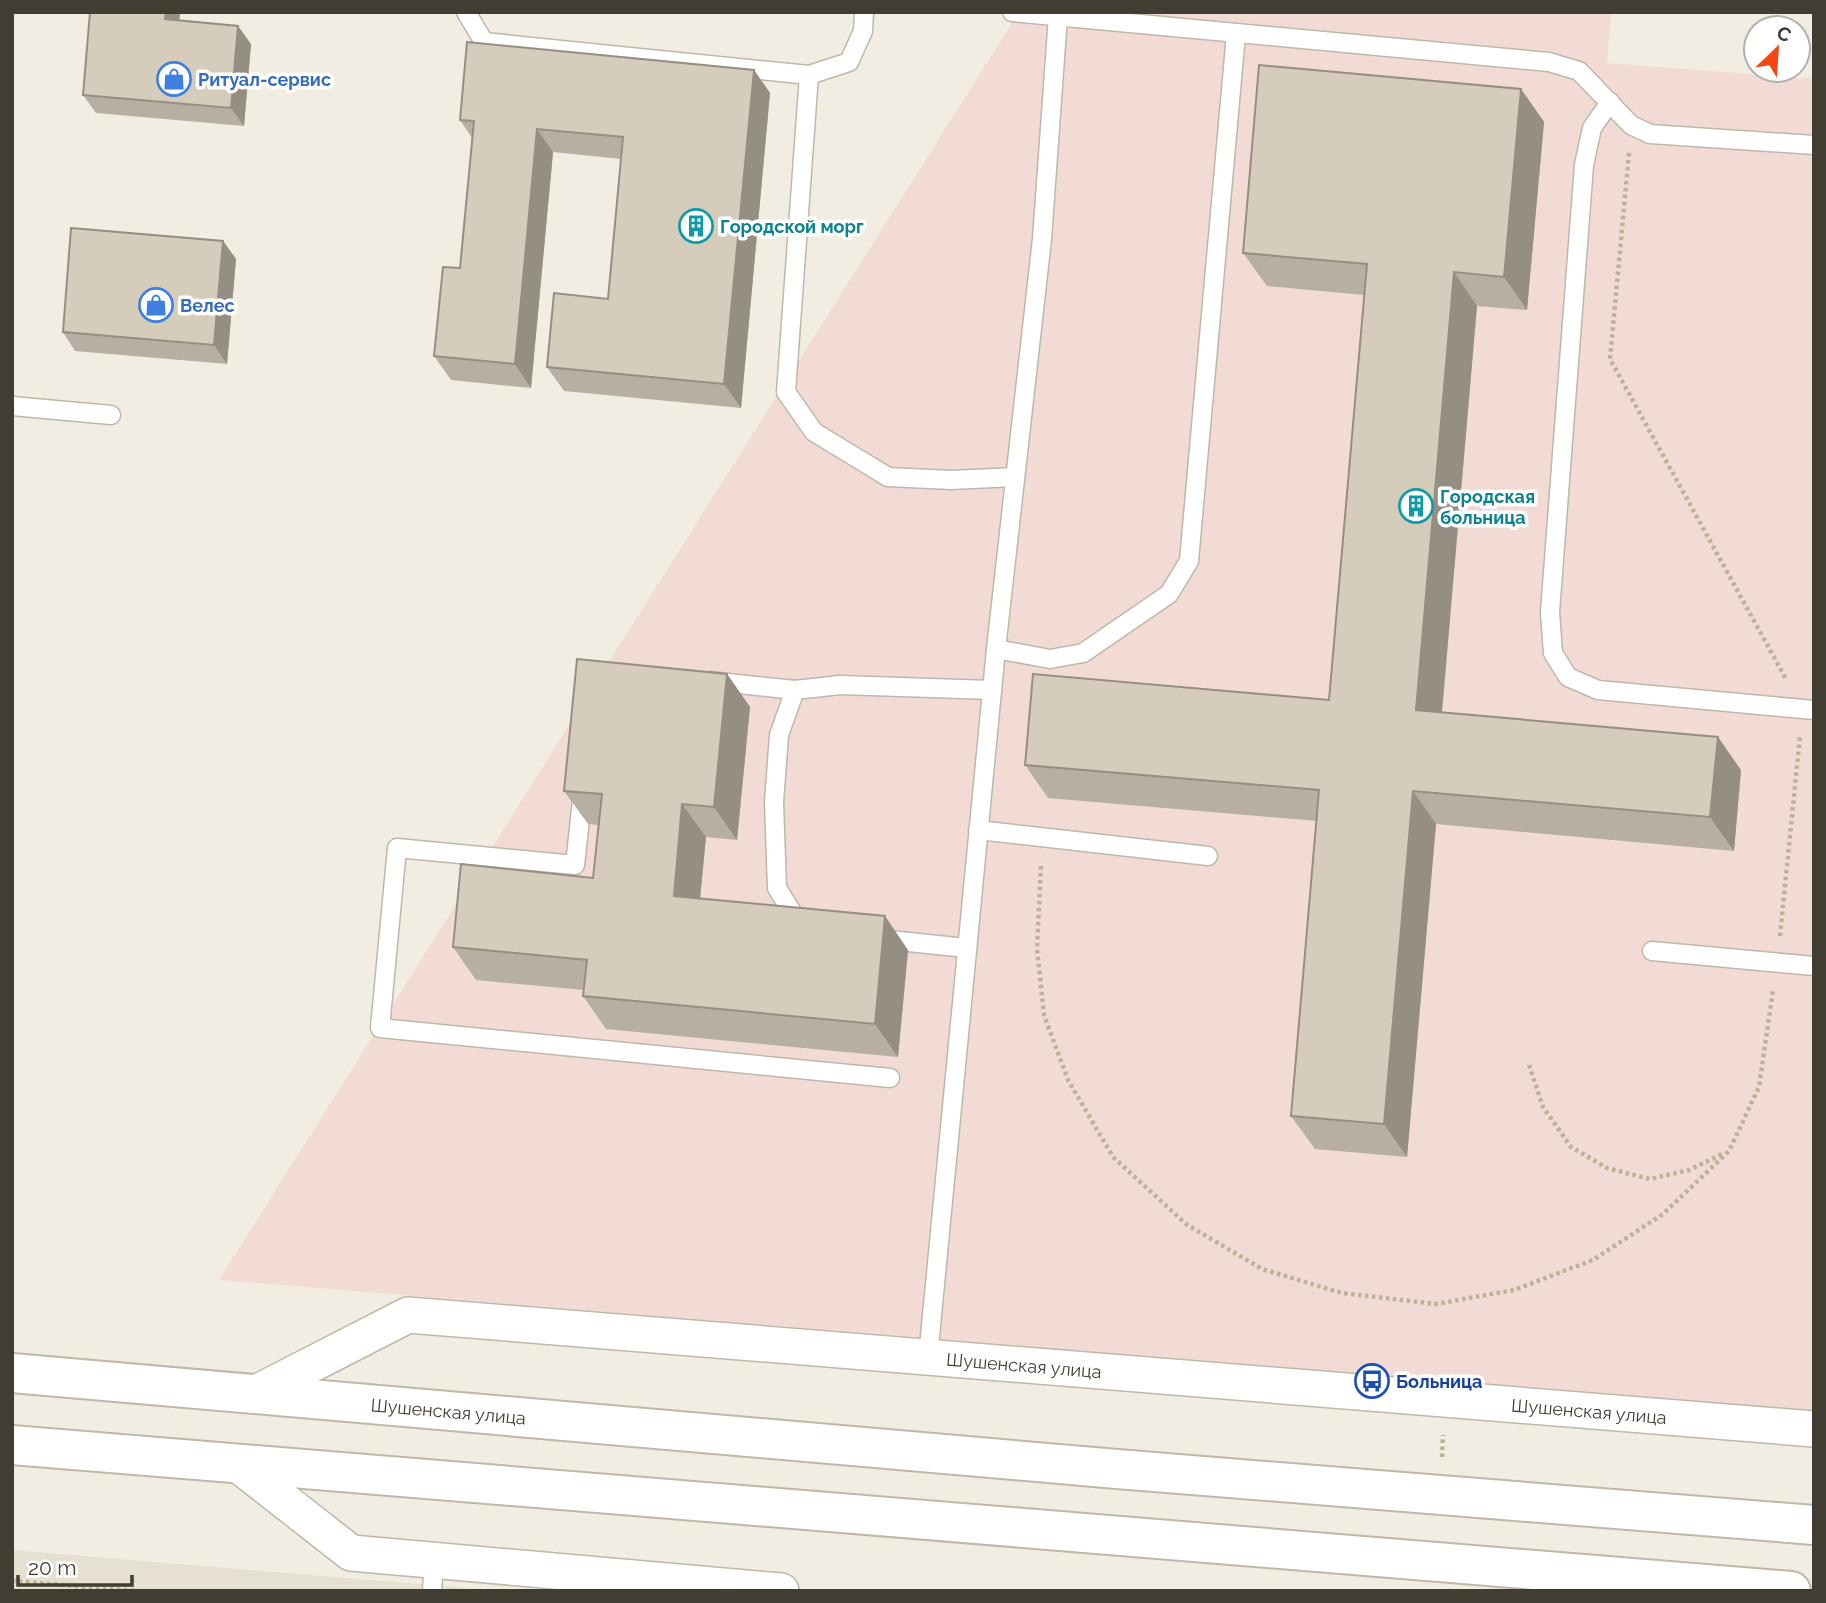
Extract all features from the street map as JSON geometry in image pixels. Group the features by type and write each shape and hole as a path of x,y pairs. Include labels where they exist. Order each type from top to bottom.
{"street":[{"name":"Шушенская улица","path":"254,1394 408,1315 1814,1429"},
{"name":"Шушенская улица","path":"12,1373 1117,1469 1814,1525"},
{"path":"12,1445 1791,1591"},
{"path":"236,1463 351,1553 433,1575 781,1591"}],"lane":[{"path":"466,12 484,42 809,75 849,62 863,31 864,12"},
{"path":"1012,12 1549,62 1578,71 1631,125 1650,135 1814,145"},
{"path":"928,1357 996,649 1042,239 1058,16"},
{"path":"996,649 1050,659 1083,653 1169,594 1189,561 1236,34"},
{"path":"809,75 786,392 814,432 888,478 951,480 1015,477"},
{"path":"1609,102 1592,128 1584,165 1550,612 1553,653 1568,677 1598,690 1808,709"},
{"path":"12,406 111,415"},
{"path":"688,679 795,690 840,685 992,690"},
{"path":"795,690 779,735 774,802 777,888 795,917 820,926"},
{"path":"584,774 575,865 397,848 380,1028 890,1079"},
{"path":"978,830 1208,856"},
{"path":"859,937 966,947"},
{"path":"1652,951 1814,966"}],"path":[{"path":"1043,837 1037,949 1044,1015 1068,1080 1113,1157 1186,1224 1262,1269 1342,1293 1436,1304 1514,1290 1593,1260 1663,1214 1729,1151 1759,1087 1808,709 1610,359 1631,125"},
{"path":"1530,1065 1543,1107 1572,1147 1606,1168 1650,1179 1689,1170 1729,1151"},
{"path":"12,1581 138,1591"}],"shaded area":[{"path":"1019,12 1611,12 1607,63 1742,73 1742,84 1812,84 1814,79 1814,1411 219,1280"},
{"path":"12,1550 502,1591 12,1591"}],"building":[{"name":"Ритуал-сервис","path":"90,12 166,12 165,19 238,26 231,108 83,95"},
{"name":"Городской морг","path":"467,42 754,70 724,384 547,367 554,293 608,299 623,137 537,129 515,364 434,356 443,267 460,268 474,121 460,120"},
{"path":"1259,65 1521,89 1504,277 1454,272 1416,710 1718,737 1710,817 1413,791 1384,1124 1291,1116 1319,790 1025,765 1033,674 1329,700 1367,264 1243,253"},
{"name":"Велес","path":"71,228 223,241 214,345 63,332"},
{"path":"577,659 727,674 714,807 682,804 674,896 885,916 875,1024 583,996 587,960 453,947 461,864 593,878 602,794 564,791"}],"place":[{"name":"Ритуал-сервис","path":"174,79"},
{"name":"Городской морг","path":"696,226"},
{"name":"Велес","path":"156,305"},
{"name":"Городская больница","path":"1416,506"},
{"name":"Больница","path":"1372,1381"}]}
